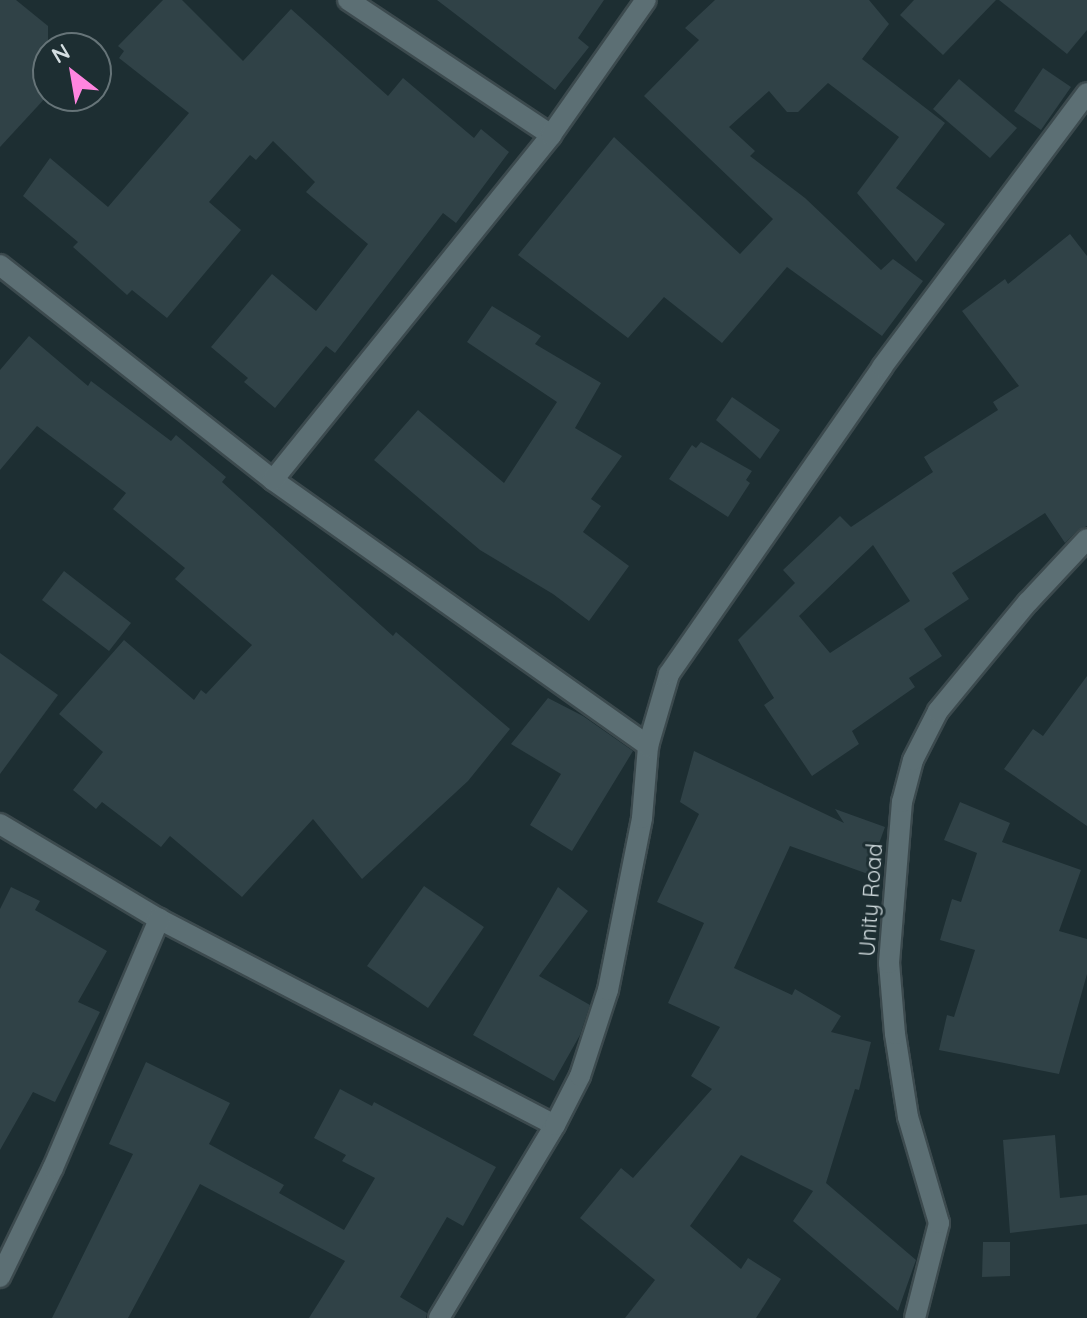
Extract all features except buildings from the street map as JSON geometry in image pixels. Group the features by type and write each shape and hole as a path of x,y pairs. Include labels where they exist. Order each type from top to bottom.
{"street":[{"path":"348,0 551,135"},
{"path":"273,480 551,135 646,0"},
{"path":"439,1318 555,1125 580,1076 608,990 642,818 648,746 669,674 882,367 1087,93"},
{"path":"0,265 273,480 648,746"},
{"name":"Unity Road","path":"915,1318 939,1223 908,1117 895,1034 889,963 902,802 913,760 938,711 1028,602 1087,539"},
{"path":"0,824 159,919 555,1125"},
{"path":"0,1277 53,1168 159,919"}]}
